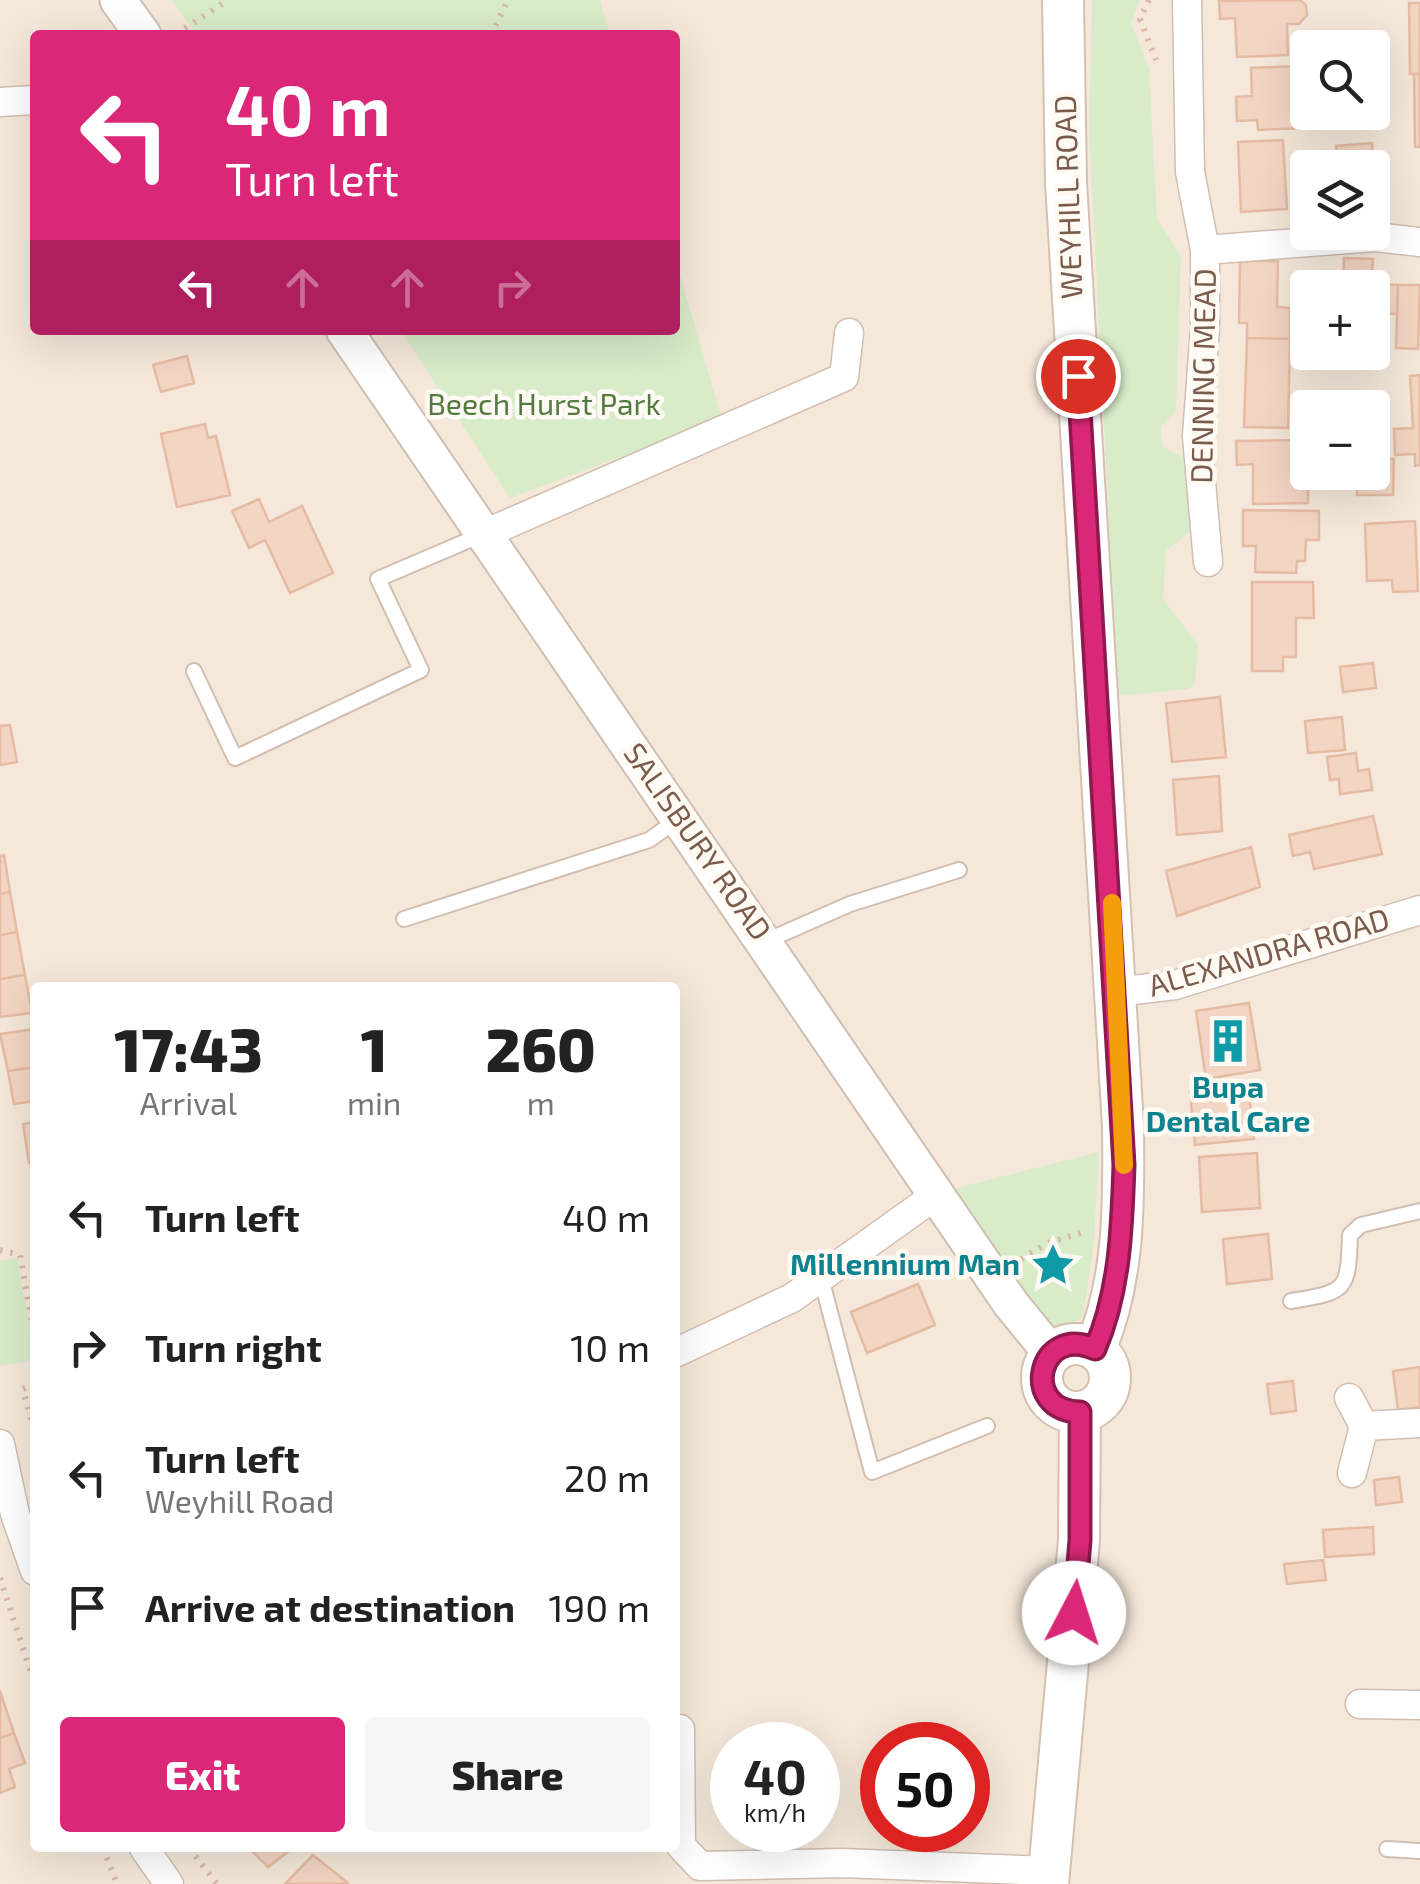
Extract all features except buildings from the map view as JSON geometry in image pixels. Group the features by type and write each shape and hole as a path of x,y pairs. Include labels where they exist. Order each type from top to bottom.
{"main road":[{"name":"WEYHILL ROAD","path":"1063,0 1066,183 1118,992 1123,1206 1114,1285 1095,1349"},
{"path":"1072,1344 1095,1349 1108,1368 1107,1392 1091,1409 1080,1412 1058,1407 1043,1388 1043,1368 1051,1353 1072,1344"},
{"path":"1049,1878 1080,1540 1080,1412"}],"street":[{"path":"118,0 139,30"},
{"name":"DENNING MEAD","path":"1187,0 1190,172 1205,250 1205,328 1197,436 1208,562"},
{"path":"0,102 30,100"},
{"name":"DENNING MEAD","path":"1205,250 1375,237 1420,242"},
{"path":"482,535 844,377 849,333"},
{"name":"SALISBURY ROAD","path":"347,335 1011,1304 1051,1353"},
{"name":"ALEXANDRA ROAD","path":"1118,992 1174,986 1420,910"},
{"path":"680,1351 769,1311 938,1193"},
{"path":"1349,1398 1364,1426 1352,1472"},
{"path":"1364,1426 1420,1423"},
{"path":"0,1444 30,1556"},
{"path":"1360,1704 1420,1706"},
{"path":"680,1729 681,1846 700,1866 842,1863 1049,1878"},
{"path":"147,1863 169,1884"}],"lane":[{"path":"194,672 236,758 421,670 378,579 482,535"},
{"path":"404,919 649,840 680,818"},
{"path":"766,941 850,904 959,870"},
{"path":"1291,1301 1328,1295 1342,1288 1350,1275 1350,1235 1361,1225 1420,1210"},
{"path":"821,1278 872,1472 986,1426"},
{"path":"1387,1849 1420,1851"}],"path":[{"path":"183,30 228,0"},
{"path":"493,30 508,0"},
{"path":"1018,1261 1048,1243 1094,1228"},
{"path":"0,1250 20,1255 30,1310"},
{"path":"30,1386 23,1389 30,1416"},
{"path":"0,1578 30,1670"},
{"path":"105,1852 117,1884"},
{"path":"192,1852 218,1884"}],"shaded area":[{"path":"0,0 1420,0 1420,1884 0,1884"}],"green space":[{"path":"172,0 600,0 609,30 193,30"},
{"path":"1092,0 1140,0 1131,23 1149,69 1157,219 1181,256 1176,411 1161,427 1162,446 1184,458 1191,531 1166,551 1163,599 1198,645 1195,684 1188,689 1118,696 1089,130"},
{"name":"Beech Hurst Park","path":"680,275 722,419 510,498 403,335 680,335"},
{"path":"1099,1152 1094,1241 1083,1316 1058,1336 1034,1314 945,1191"},
{"path":"17,1258 30,1332 30,1361 0,1366 0,1261"}],"slow traffic":[{"path":"1112,903 1124,1165"}],"place":[{"name":"Bupa Dental Care","path":"1228,1041"},
{"name":"Millennium Man","path":"1053,1265"}],"route":[{"path":"1074,1613 1080,1540 1080,1412 1068,1412 1049,1399 1043,1388 1043,1368 1056,1349 1072,1344 1095,1349 1114,1285 1124,1165 1118,992 1078,376"}]}
